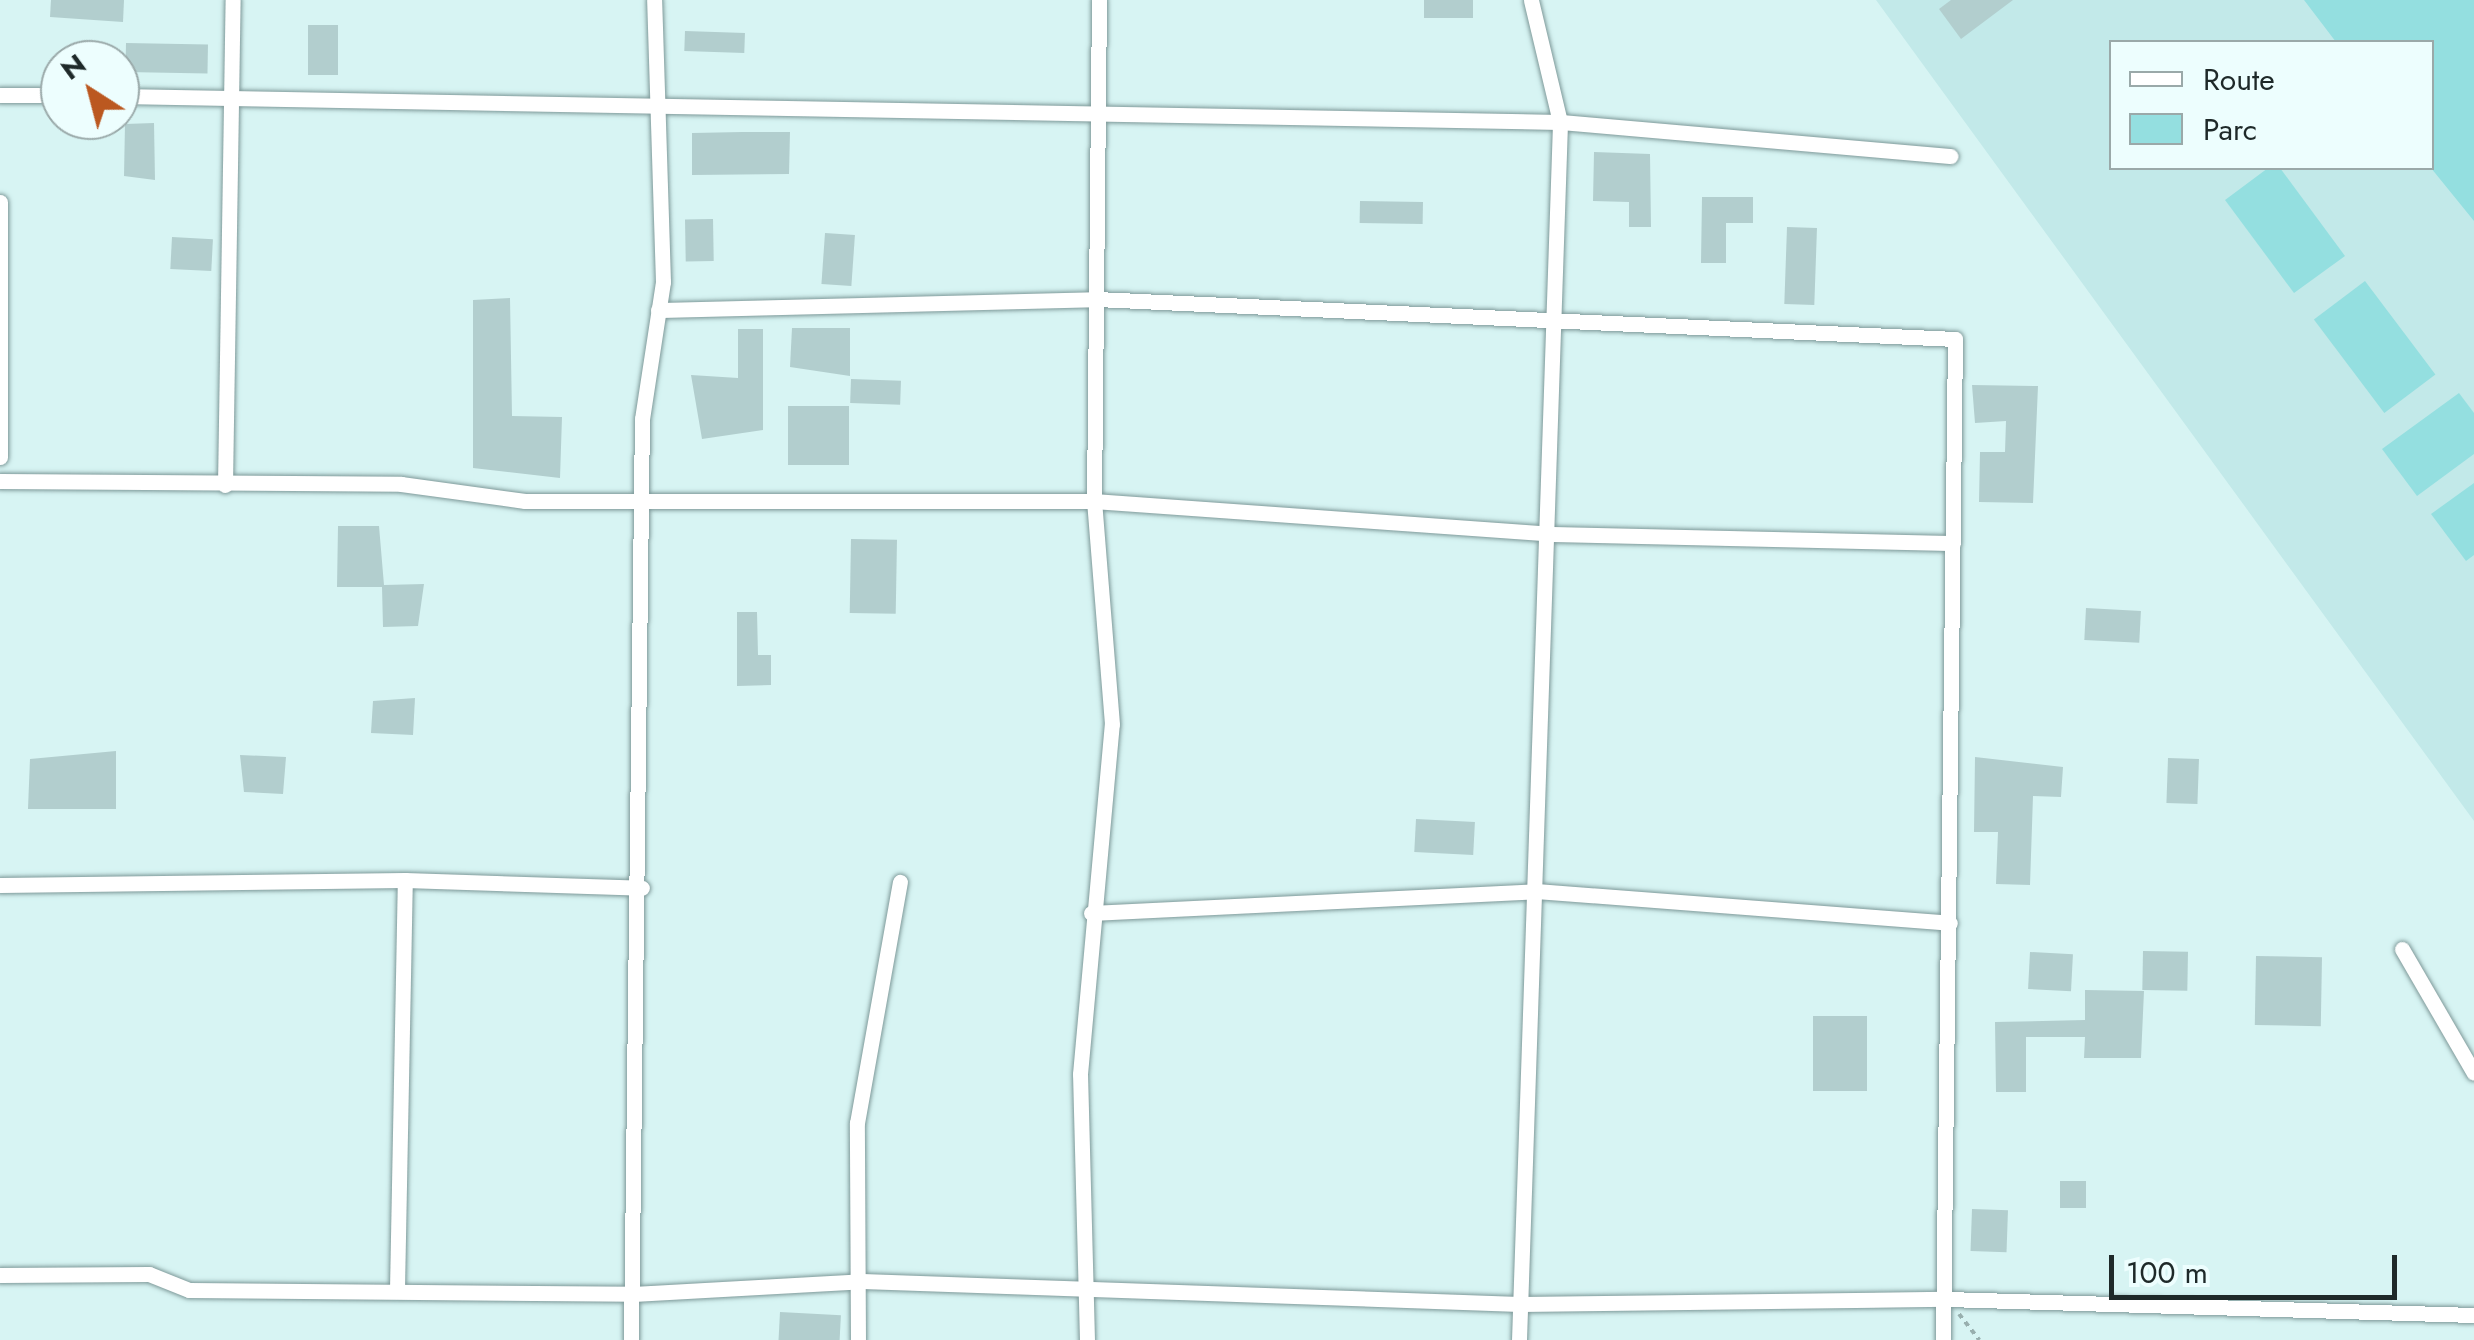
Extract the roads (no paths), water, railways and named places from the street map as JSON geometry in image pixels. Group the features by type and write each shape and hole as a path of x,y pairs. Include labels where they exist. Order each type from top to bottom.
{"street":[{"path":"225,485 233,0"},
{"path":"631,1340 647,496 642,419 658,310 654,0"},
{"path":"1086,1340 1080,1074 1090,913 1112,724 1094,501 1099,0"},
{"path":"1519,1340 1560,122 1532,0"},
{"path":"0,95 40,96"},
{"path":"140,96 658,104 1098,119 1560,122 1951,156"},
{"path":"0,202 0,457"},
{"path":"658,310 1096,299 1555,316 1955,339 1947,1299 1943,1340"},
{"path":"0,481 400,484 525,502 647,496 1094,501 1548,534 1953,542"},
{"path":"0,885 405,880 642,888"},
{"path":"397,1289 405,880"},
{"path":"858,1340 862,1281 857,1123 900,882"},
{"path":"1090,913 1536,891 1950,923"},
{"path":"2402,949 2474,1073"},
{"path":"0,1275 149,1274 189,1290 633,1294 862,1281 1520,1304 1947,1299 2474,1315"}]}
